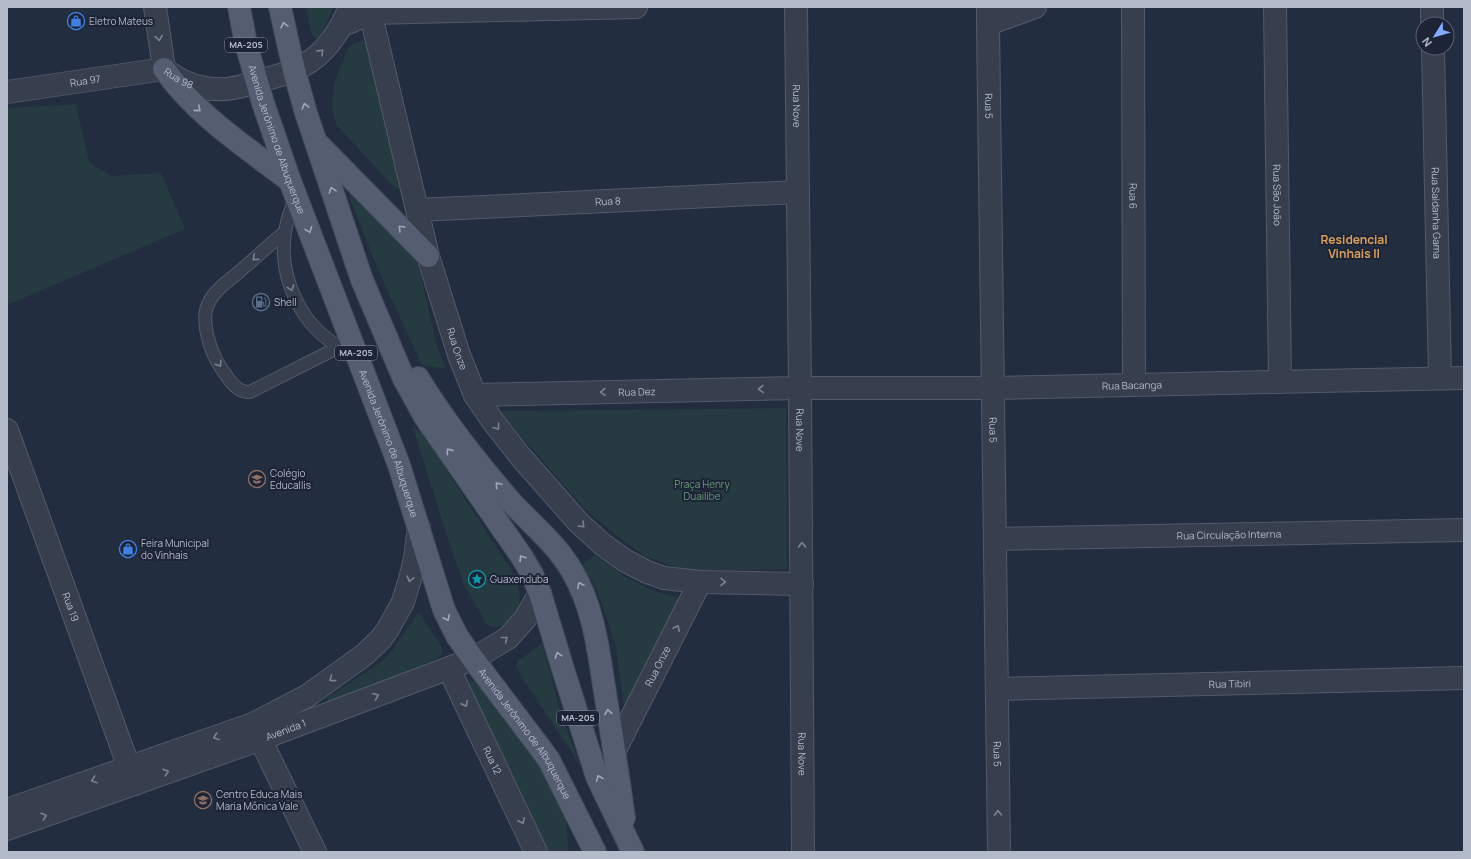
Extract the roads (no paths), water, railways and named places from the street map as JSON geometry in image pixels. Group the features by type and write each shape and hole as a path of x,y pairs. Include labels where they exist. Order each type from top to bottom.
{"main road":[{"name":"Avenida Jerônimo de Albuquerque","path":"239,7 246,44 256,82 348,351 399,465 444,610 457,636 472,660 545,755 595,852"},
{"name":"MA-205","path":"280,7 294,70 316,142 362,280 413,398 522,557 532,574 540,593 598,777 630,845"},
{"path":"164,69 183,94 198,109 293,188"},
{"path":"316,142 428,256"},
{"path":"362,280 403,353 446,419 474,457 512,502 555,548 571,569 581,586 595,630 630,845"},
{"path":"577,852 578,818"}],"street":[{"name":"Rua 98","path":"155,7 164,69 184,82 205,89 218,90 240,87 294,70 316,57 324,49 345,17"},
{"path":"345,17 370,10 636,7"},
{"name":"Rua Nove","path":"796,7 802,584 803,852"},
{"path":"988,15 1035,7"},
{"name":"Rua 6","path":"1133,7 1134,385"},
{"name":"Rua São João","path":"1275,7 1280,382"},
{"name":"Rua Onze","path":"370,10 428,256 459,355 474,395 492,420 520,456 579,522 602,544 624,560 646,572 664,578 700,582 802,584"},
{"name":"Rua 5","path":"988,15 999,852"},
{"name":"Rua Saldanha Gama","path":"1432,56 1440,378"},
{"name":"Rua 97","path":"7,92 164,69"},
{"name":"Rua 8","path":"418,210 798,192"},
{"name":"Rua Bacanga","path":"800,388 993,388 1464,378"},
{"name":"Rua Dez","path":"474,395 800,388"},
{"name":"Rua 19","path":"7,430 132,775"},
{"name":"Avenida 1","path":"257,732 364,655 380,640 403,602 415,558 419,527"},
{"name":"Rua Circulação Interna","path":"995,539 1464,530"},
{"name":"Rua Onze","path":"615,750 700,582"},
{"name":"Avenida 1","path":"7,810 132,775 472,660 495,646 513,632 525,619 540,593"},
{"name":"Rua 12","path":"449,669 536,852"},
{"name":"Rua Tibiri","path":"997,688 1464,678"},
{"path":"257,732 315,852"},
{"name":"Avenida 1","path":"7,829 132,775"}],"lane":[{"path":"293,188 284,232 283,251 285,270 290,288 299,306 310,322 323,336 348,351"},
{"path":"284,232 222,287 208,302 206,327 213,354 228,378 239,390 250,392 348,351"}],"place":[{"name":"Eletro Mateus","path":"76,21"},
{"name":"Shell","path":"261,302"},
{"name":"Colégio Educallis","path":"257,479"},
{"name":"Feira Municipal do Vinhais","path":"128,549"},
{"name":"Guaxenduba","path":"477,579"},
{"name":"Centro Educa Mais Maria Mônica Vale","path":"203,800"}],"district":[{"name":"Residencial Vinhais II","path":"1354,247"}],"park label":[{"name":"Praça Henry Duailibe","path":"702,490"}]}
